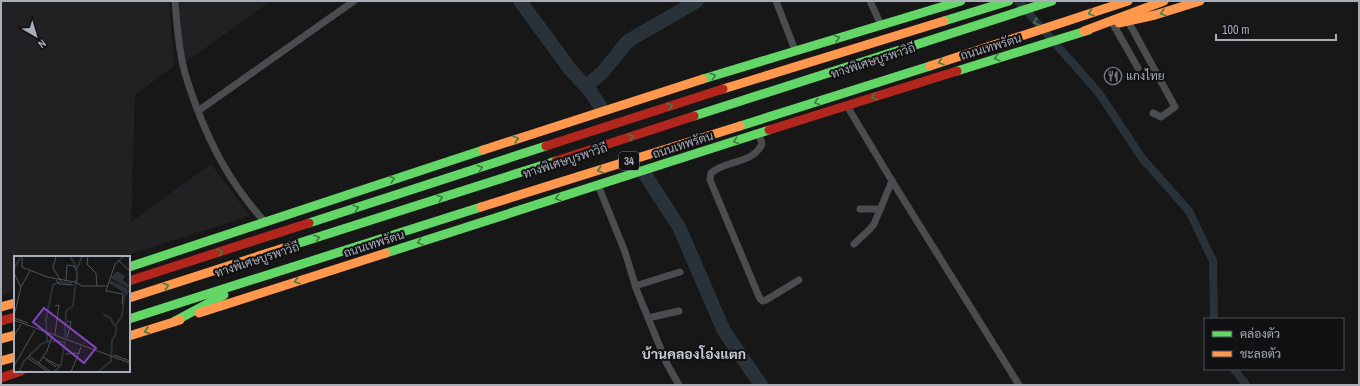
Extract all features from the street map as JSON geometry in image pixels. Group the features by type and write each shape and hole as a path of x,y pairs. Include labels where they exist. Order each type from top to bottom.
{"main road":[{"path":"130,266 603,111 795,50 961,1"},
{"path":"130,281 691,99 1009,1"},
{"name":"ทางพิเศษบูรพาวิถี","path":"130,298 1052,1"},
{"path":"1016,28 1100,1"},
{"name":"ถนนเทพรัตน","path":"130,319 904,74 1128,1"},
{"path":"1084,31 1164,1"},
{"name":"ถนนเทพรัตน","path":"130,336 661,164 1084,31 1128,22 1200,1"},
{"name":"ทางพิเศษบูรพาวิถี","path":"130,314 850,82"},
{"path":"130,272 196,260"},
{"path":"175,321 256,278"},
{"path":"1,307 14,303"},
{"path":"1,321 14,317"},
{"path":"1,340 14,335"},
{"path":"1,355 14,351"},
{"path":"1,361 14,357"},
{"path":"1,378 18,372"}],"street":[{"path":"175,1 183,66 210,141 245,200 264,222"},
{"path":"198,111 354,1"},
{"path":"776,1 795,50"},
{"path":"870,1 881,25"},
{"path":"1128,22 1175,107 1160,117 1153,113"},
{"path":"1113,24 1138,68"},
{"path":"847,106 1019,385"},
{"path":"759,134 762,144 758,152 745,159 717,168 711,173 710,180 760,299 763,301 766,300 798,280"},
{"path":"854,244 874,224 892,181"},
{"path":"598,185 625,252 635,286 667,364 679,385"},
{"path":"860,209 880,209"},
{"path":"635,286 680,272"},
{"path":"648,318 678,311"}],"shaded area":[{"path":"1,1 169,1 174,66 135,95 131,222 211,164 250,216 124,256 14,256 14,291 1,296"},
{"path":"179,1 271,1 184,63"}],"waterway":[{"path":"520,1 570,69 590,91 600,106"},
{"path":"586,86 602,73 628,41 697,1"},
{"path":"1018,1 1099,93 1142,158 1189,211 1213,261 1214,318"},
{"path":"646,176 679,227 724,331 761,385"},
{"path":"1235,370 1246,385"}],"traffic: fast":[{"path":"703,79 961,1"},
{"path":"944,21 1009,1"},
{"path":"694,116 1052,1"},
{"path":"957,71 1089,30"},
{"path":"740,126 930,66"},
{"path":"386,253 769,130"},
{"path":"309,223 546,146"},
{"path":"130,267 483,150"},
{"path":"293,245 556,161"},
{"path":"130,319 481,207"},
{"path":"175,321 224,295"}],"traffic: slow":[{"path":"930,66 1128,1"},
{"path":"1084,31 1164,1"},
{"path":"1119,23 1155,15 1200,1"},
{"path":"723,89 944,21"},
{"path":"483,150 703,79"},
{"path":"481,207 740,126"},
{"path":"130,298 293,245"},
{"path":"199,313 386,253"},
{"path":"1,307 14,303"},
{"path":"130,336 180,320"},
{"path":"1,339 14,335"},
{"path":"1,361 14,357"}],"traffic: jam":[{"path":"769,130 957,71"},
{"path":"546,146 723,89"},
{"path":"556,161 694,116"},
{"path":"130,281 309,223"},
{"path":"1,321 14,317"},
{"path":"1,378 18,372"}],"place":[{"name":"แกงไทย","path":"1113,76"}],"district":[{"name":"บ้านคลองโอ่งแตก","path":"694,354"}]}
